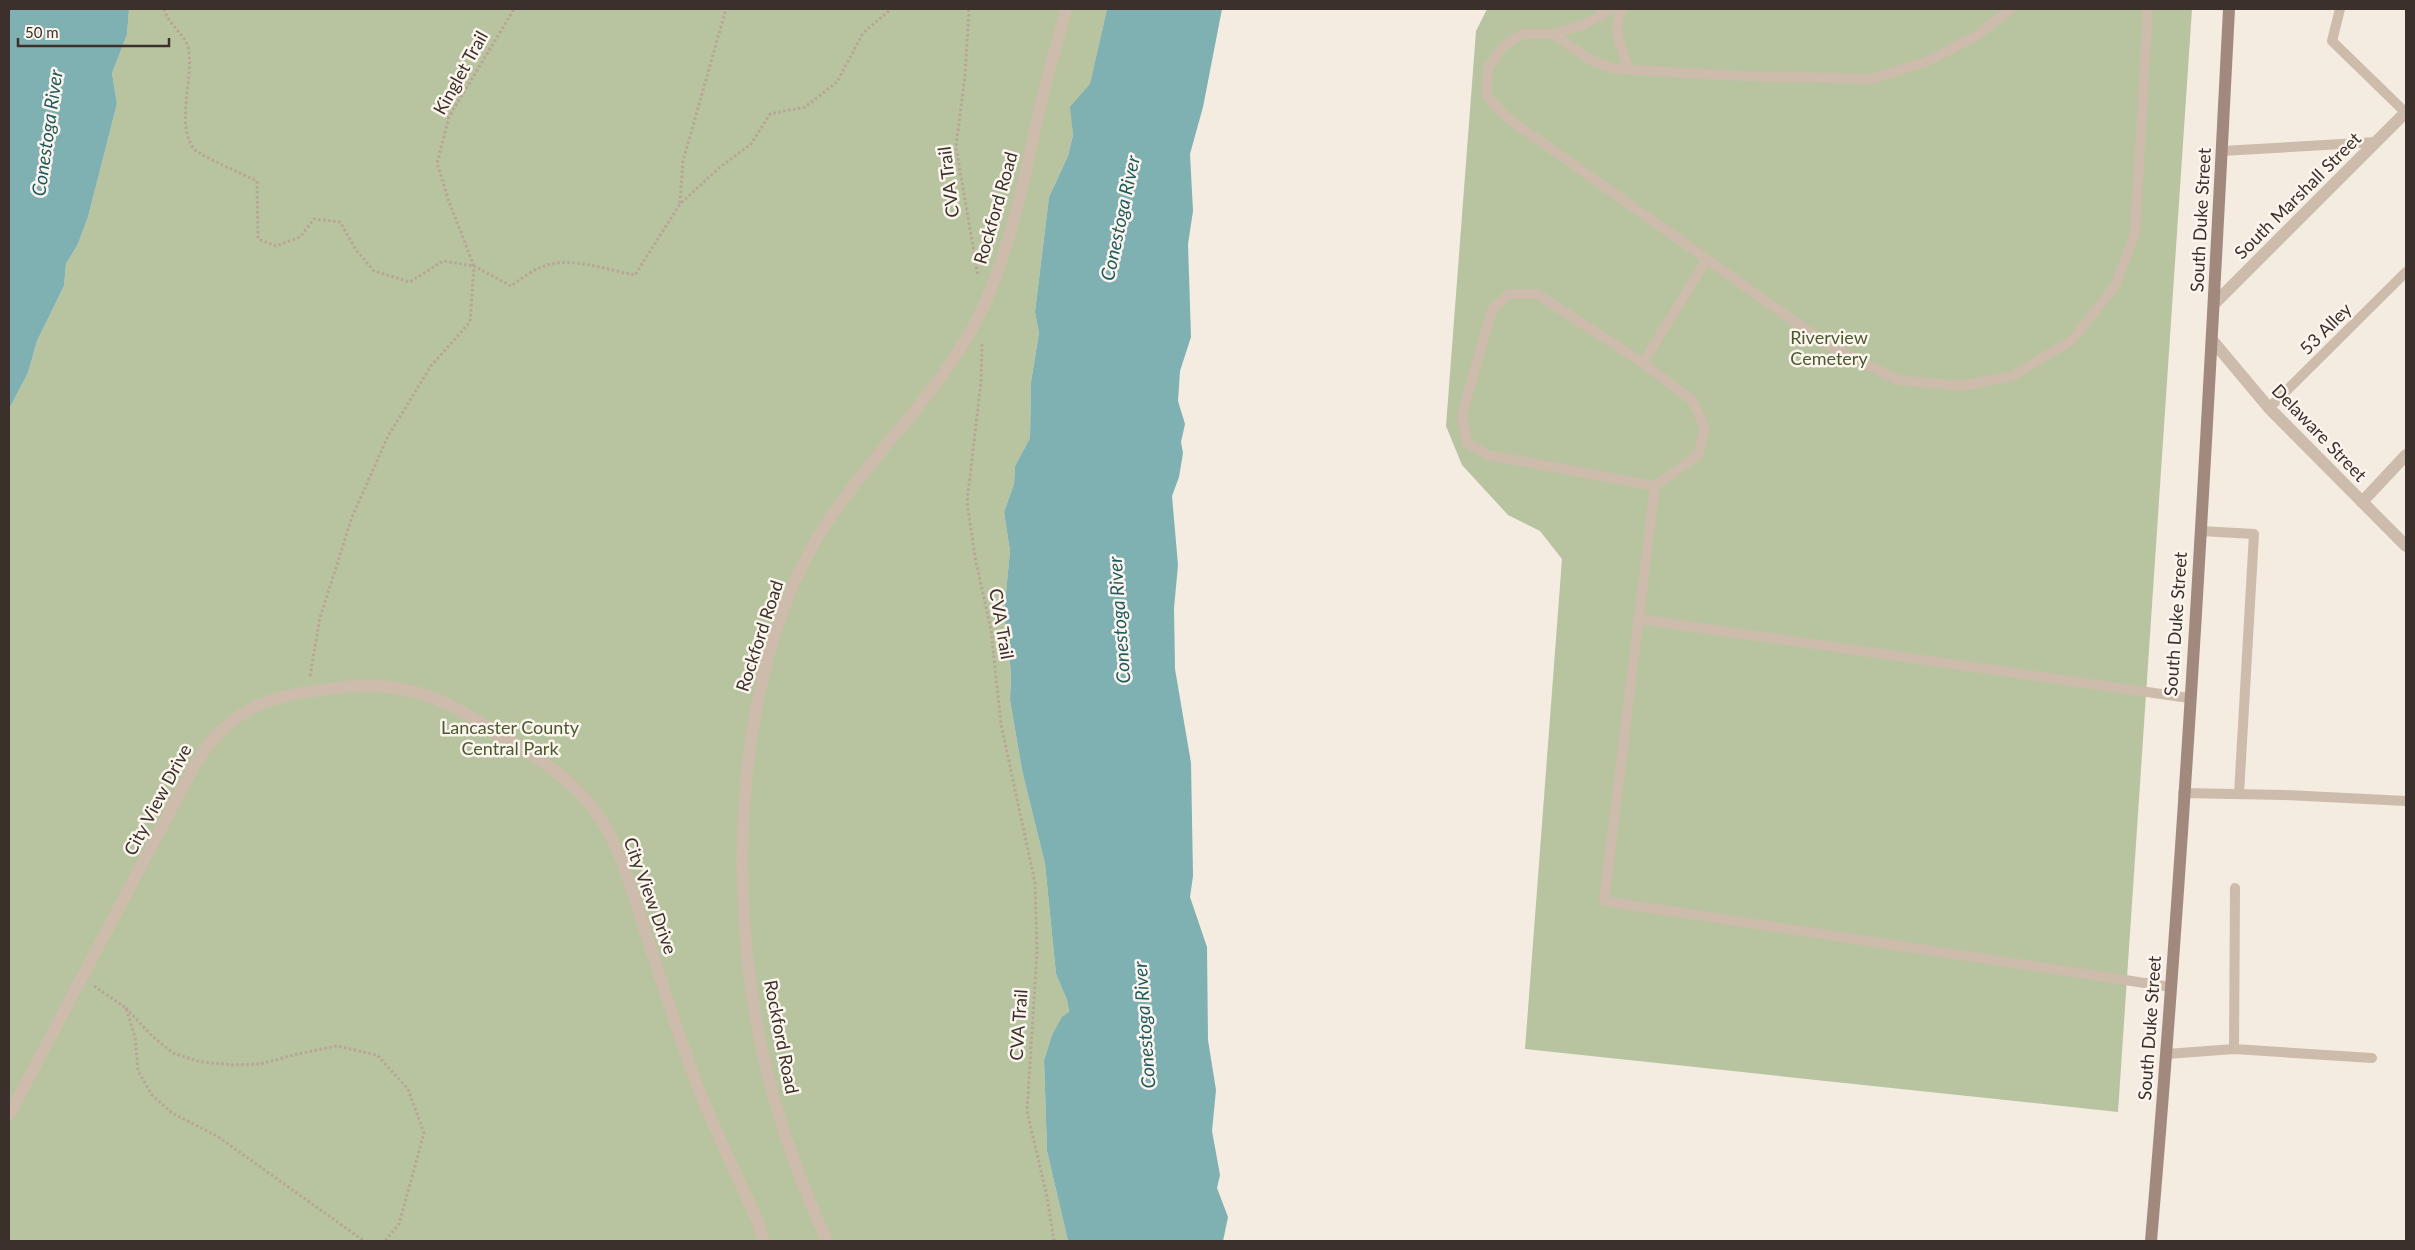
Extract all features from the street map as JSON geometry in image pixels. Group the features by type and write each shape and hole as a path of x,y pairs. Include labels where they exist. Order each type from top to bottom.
{"main road":[{"name":"South Duke Street","path":"2150,1241 2167,1054 2212,340 2229,9"}],"street":[{"name":"Rockford Road","path":"827,1241 799,1173 777,1108 764,1060 746,942 743,890 744,832 750,746 758,700 784,608 798,574 825,525 946,369 984,305 1006,251 1018,210 1043,96 1066,9"},
{"name":"South Marshall Street","path":"2214,304 2406,112"},
{"name":"Delaware Street","path":"2212,340 2269,408 2406,546"},
{"path":"2362,502 2406,455"},
{"name":"City View Drive","path":"9,1115 195,764 211,739 230,721 246,710 263,703 307,691 353,686 399,689 423,694 460,710 542,760 573,784 601,820 618,852 693,1075 764,1241"}],"lane":[{"path":"1612,9 1586,24 1553,34 1523,34 1503,46 1488,68 1486,95 1506,117 1828,345 1898,380 1962,386 2012,376 2072,340 2115,286 2135,233 2148,9"},
{"path":"1622,9 1617,32 1621,49 1630,70"},
{"path":"1553,34 1589,59 1614,69 1743,76 1871,79 1926,62 1976,36 2011,9"},
{"path":"2340,9 2332,41 2406,112"},
{"path":"2222,151 2376,142"},
{"path":"1643,363 1706,260"},
{"name":"53 Alley","path":"2269,408 2406,272"},
{"path":"1509,294 1537,294 1643,363 1693,401 1705,429 1698,455 1655,486 1488,455 1466,443 1462,414 1492,310 1509,294"},
{"path":"1655,486 1604,901 2171,987"},
{"path":"2200,531 2254,534 2239,794"},
{"path":"1638,620 2189,698"},
{"path":"2183,793 2406,801"},
{"path":"2234,1049 2235,888"},
{"path":"2167,1054 2234,1049 2372,1058"}],"path":[{"path":"164,9 166,16 188,46 189,86 185,128 196,150 258,181 258,239 276,246 300,237 314,219 340,222 356,250 374,271 410,282 443,261 474,266 510,286 544,266 572,261 604,270 635,274 680,204 719,168 751,144 770,114 805,106 837,82 862,33 891,9"},
{"name":"Kinglet Trail","path":"474,266 448,202 436,163 449,117 514,9"},
{"path":"680,204 683,161 726,9"},
{"name":"CVA Trail","path":"969,9 965,75 956,147 978,277"},
{"path":"307,691 320,618 352,517 388,436 431,366 470,322 474,266"},
{"name":"CVA Trail","path":"982,343 981,382 967,502 975,557 991,630 1001,724 1035,883 1038,952 1027,1111 1047,1198 1054,1241"},
{"path":"82,978 126,1008 152,1036 173,1053 200,1062 234,1065 260,1064 337,1046 377,1055 408,1089 424,1133 399,1224 385,1241"},
{"path":"126,1008 135,1037 138,1071 152,1095 172,1113 217,1136 364,1241"}],"green space":[{"name":"Lancaster County Central Park","path":"129,9 1107,9 1090,85 1071,107 1073,135 1068,156 1049,197 1035,312 1039,333 1031,382 1030,438 1015,466 1014,484 1004,512 1010,551 1004,613 1011,673 1010,700 1022,770 1045,864 1056,974 1067,1000 1069,1012 1052,1035 1044,1060 1047,1151 1068,1241 9,1241 9,409 28,373 37,341 64,286 66,264 78,244 88,217 117,104 112,73 127,35"},
{"name":"Riverview Cemetery","path":"1487,9 2192,9 2118,1112 1525,1049 1562,559 1540,531 1508,515 1462,465 1446,426 1476,31"}],"water":[{"name":"Conestoga River","path":"9,9 129,9 127,35 112,73 117,104 88,217 78,244 66,264 64,286 37,341 28,373 9,409"},
{"name":"Conestoga River","path":"1107,9 1222,9 1203,107 1190,154 1193,211 1188,244 1191,337 1180,371 1178,401 1185,424 1181,442 1183,453 1179,477 1172,496 1178,565 1174,608 1175,669 1191,763 1193,876 1190,897 1207,947 1208,1040 1216,1090 1212,1131 1220,1175 1217,1188 1228,1217 1223,1241 1068,1241 1047,1151 1044,1060 1052,1035 1062,1017 1069,1012 1067,1000 1056,974 1045,864 1022,770 1010,700 1011,673 1004,613 1010,551 1004,512 1014,484 1015,466 1030,438 1031,382 1039,333 1035,312 1049,197 1068,156 1073,135 1070,107 1090,84"}]}
